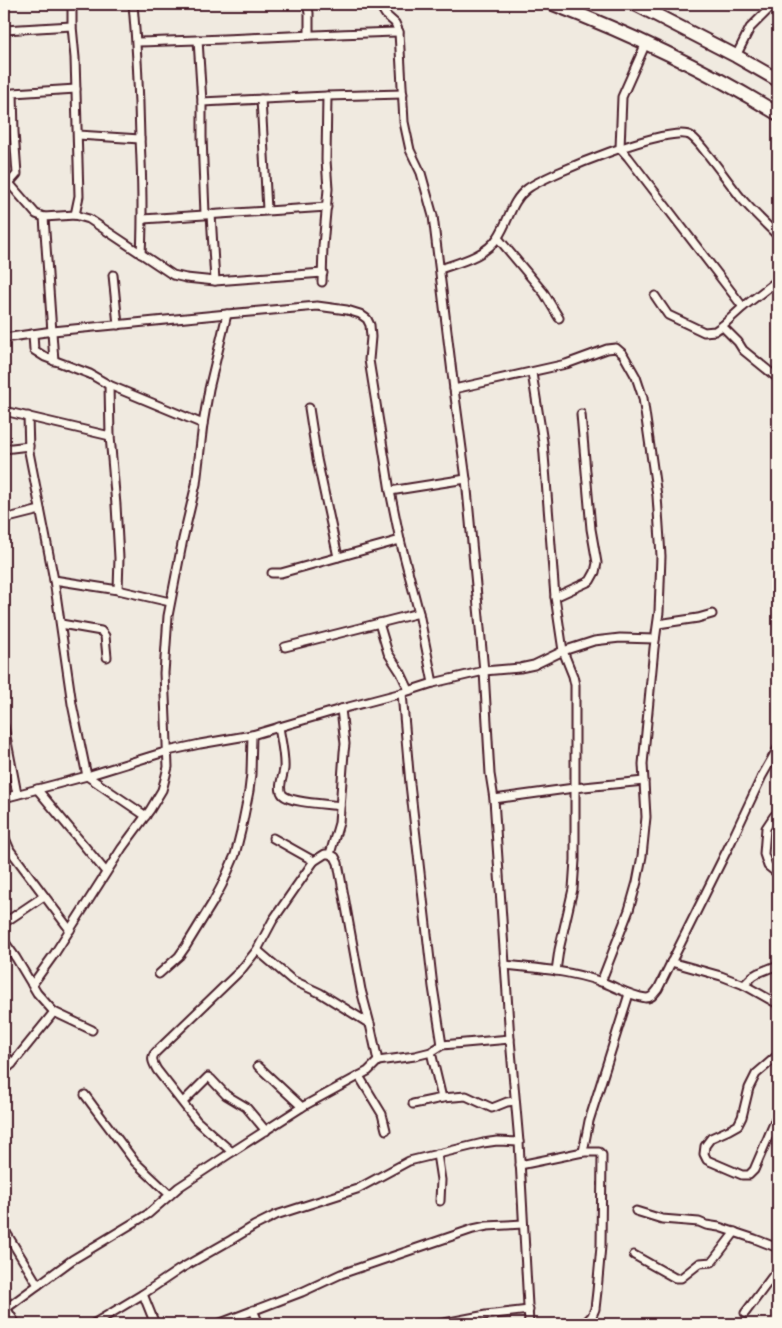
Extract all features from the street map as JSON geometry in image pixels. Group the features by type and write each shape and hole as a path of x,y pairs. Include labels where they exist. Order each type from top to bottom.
{"highway":[{"path":"552,4 603,23 646,43 726,84 778,114"},
{"path":"641,5 778,80"}],"street":[{"path":"72,4 79,196 75,215"},
{"path":"133,4 143,218 141,254"},
{"path":"307,4 309,34"},
{"path":"379,4 386,15 395,23 399,32 404,122 410,150 421,173 433,216 466,479 484,671 490,774 494,799 501,920 519,1142 529,1324"},
{"path":"736,56 750,28 774,4"},
{"path":"4,30 72,26"},
{"path":"136,42 399,32"},
{"path":"198,40 202,137 215,281"},
{"path":"646,43 622,97 620,148 743,307"},
{"path":"76,89 13,92 17,174 6,182 36,214 44,217 75,215 89,219 172,275 186,278 215,281 323,273"},
{"path":"202,102 403,94"},
{"path":"322,282 328,189 326,160 327,96"},
{"path":"261,99 267,210"},
{"path":"440,269 487,250 498,238 518,197 528,188 561,171 620,148 665,136 685,133 689,134 700,144 742,199 778,236"},
{"path":"78,135 140,139"},
{"path":"143,218 327,207"},
{"path":"44,217 54,361"},
{"path":"498,238 544,293 559,318"},
{"path":"113,275 118,325"},
{"path":"655,296 668,315 704,332 714,331 778,280"},
{"path":"4,338 53,331 317,306 347,310 360,314 367,319 370,325 371,337 369,360 390,491 400,540 419,613 433,683"},
{"path":"32,985 162,790 168,767 164,673 170,602 196,484 209,389 227,314"},
{"path":"722,326 738,342 743,350 775,376"},
{"path":"33,334 34,350 45,357 90,374 109,385 203,424"},
{"path":"454,389 566,364 607,349 616,348 623,354 636,377 643,398 657,496 661,556 658,624 643,764 646,817 637,882 629,910 601,982"},
{"path":"532,372 543,442 555,597 563,650 575,685 575,860 573,889 556,971"},
{"path":"109,385 110,436 119,558 118,590"},
{"path":"309,408 316,459 338,557"},
{"path":"4,411 110,436"},
{"path":"555,597 590,581 596,572 597,563 591,529 581,414"},
{"path":"28,416 28,446 54,580 72,704 87,776 146,816"},
{"path":"4,449 28,446"},
{"path":"390,491 466,479"},
{"path":"4,519 40,510"},
{"path":"272,574 400,540"},
{"path":"54,580 118,590 170,602"},
{"path":"285,647 419,613"},
{"path":"658,624 705,617 712,614"},
{"path":"379,623 388,653 410,690"},
{"path":"61,624 101,632 105,636 107,658"},
{"path":"4,798 87,776 168,751 252,735 433,683 484,671 520,668 534,664 563,650 594,641 620,638 656,638"},
{"path":"402,693 410,784 432,978 442,1045"},
{"path":"330,854 339,823 345,744 341,709"},
{"path":"4,726 17,794"},
{"path":"279,727 284,768 280,788 281,794 295,800 340,806"},
{"path":"159,974 179,956 186,946 222,885 234,855 249,791 252,735"},
{"path":"505,965 556,971 601,982 629,994 646,998 653,995 658,989 762,776 778,748"},
{"path":"494,799 644,781"},
{"path":"37,789 106,872"},
{"path":"778,817 774,816 766,828 764,854 768,866 778,874"},
{"path":"4,836 10,850 70,930"},
{"path":"273,838 314,860"},
{"path":"232,1152 196,1120 153,1063 152,1058 241,970 257,950 273,920 314,860 319,859 325,854 335,857 338,863 361,990 378,1061"},
{"path":"4,923 44,896"},
{"path":"4,941 41,999 54,1012 92,1030"},
{"path":"257,950 292,980 320,993 370,1024"},
{"path":"671,962 721,976 744,985 778,1004"},
{"path":"744,985 758,973 778,965"},
{"path":"583,1152 589,1121 629,994"},
{"path":"4,1071 12,1064 54,1012"},
{"path":"16,1324 5,1309 72,1260 148,1214 179,1187 232,1152 302,1107 368,1071 378,1061 431,1052 442,1045 510,1039"},
{"path":"431,1052 442,1098"},
{"path":"4,1053 12,1064"},
{"path":"778,1055 756,1074 749,1088 742,1117 738,1125 711,1138 705,1146 704,1154 707,1160 742,1176 749,1175 754,1170 778,1117"},
{"path":"258,1066 302,1107"},
{"path":"359,1076 382,1114 386,1130"},
{"path":"182,1102 208,1077 226,1095 246,1107 266,1131"},
{"path":"86,1095 135,1162 170,1195"},
{"path":"413,1104 442,1098 466,1096 492,1108 515,1101"},
{"path":"93,1324 180,1269 276,1215 357,1189 409,1161 483,1143 497,1141 519,1142"},
{"path":"520,1165 583,1152 599,1152 602,1155 601,1246 595,1309 592,1316 584,1324"},
{"path":"437,1154 441,1185 440,1201"},
{"path":"636,1211 662,1219 699,1222 719,1227 778,1248"},
{"path":"218,1324 302,1292 341,1274 473,1229 487,1226 523,1224"},
{"path":"4,1229 38,1285"},
{"path":"634,1255 675,1278 681,1278 700,1263 712,1262 735,1232"},
{"path":"745,1313 778,1269"},
{"path":"143,1294 154,1324"},
{"path":"252,1310 259,1324"},
{"path":"439,1324 529,1310"}]}
